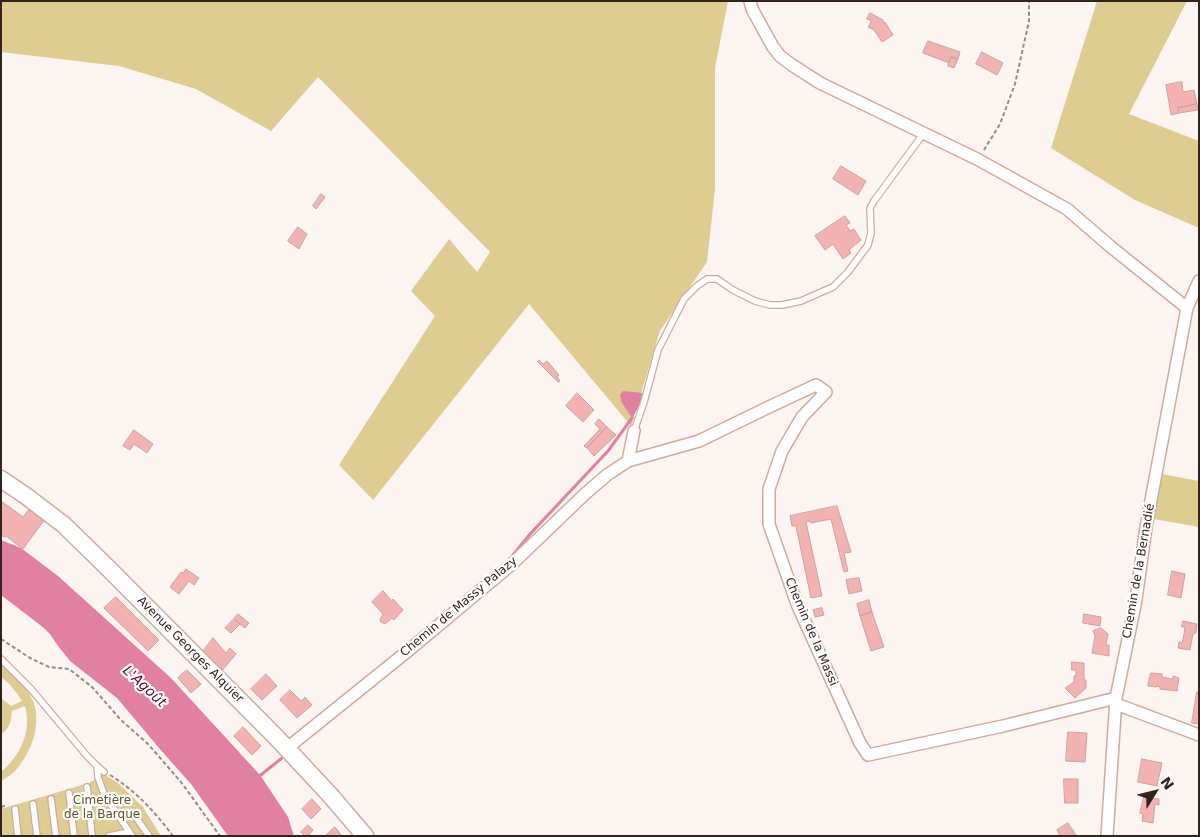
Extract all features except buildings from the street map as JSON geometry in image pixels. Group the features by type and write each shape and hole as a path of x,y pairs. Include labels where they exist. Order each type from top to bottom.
{"main road":[{"name":"Avenue Georges Alquier","path":"1,479 64,525 276,737 365,836"}],"street":[{"path":"750,1 752,9 773,47 780,56 792,65 820,83 977,159 1067,209 1187,308"},
{"name":"Chemin de la Bernadié","path":"1107,836 1116,701 1136,600 1146,527 1187,308 1199,281"},
{"name":"Chemin de la Massi","path":"628,461 699,441 816,385 826,392 802,418 782,451 769,489 769,524 797,604 860,743 868,755 1116,701"},
{"path":"628,461 634,431"},
{"name":"Chemin de Massy Palazy","path":"286,749 512,564 586,493 607,475 628,461"},
{"path":"1116,701 1199,735"}],"lane":[{"path":"634,431 658,350 684,299 697,286 707,280 717,279 733,290 755,301 770,305 782,305 801,301 833,287 848,272 868,245 872,233 870,208 924,133"},
{"path":"1,660 31,689 104,772"},
{"path":"97,766 98,777 104,794 130,834 109,836"},
{"path":"87,787 92,836"},
{"path":"69,793 74,836"},
{"path":"51,799 56,836"},
{"path":"33,804 37,836"},
{"path":"15,809 18,836"},
{"path":"133,813 149,836"}],"path":[{"path":"977,159 1000,124 1015,84 1029,21 1029,1"},
{"path":"1,639 30,658 49,667 69,669 92,687 121,720 148,744 181,782 220,836"},
{"path":"104,772 130,789 155,813 173,836"}],"green space":[{"path":"1,1 728,1 715,68 715,189 707,262 660,331 631,426 529,304 373,500 339,465 435,316 411,291 449,239 477,272 490,252 318,77 271,131 196,89 119,66 1,52"},
{"path":"1097,1 1187,1 1129,114 1199,141 1199,228 1135,200 1051,148"},
{"path":"1162,474 1199,481 1199,527 1154,519"},
{"path":"1,665 17,678 30,694 35,707 36,723 31,746 23,760 13,773 1,781 1,772 14,759 23,743 27,716 25,706 12,711 9,726 1,734 1,698 11,706 22,701 10,685 1,677"},
{"name":"Cimetière de la Barque","path":"104,774 118,783 143,807 161,836 1,836 1,809 89,783"}],"water":[{"path":"623,391 643,393 639,406 632,418 622,403 620,395"},
{"name":"L'Agoût","path":"1,540 21,548 58,576 171,678 260,775 288,817 294,836 228,836 191,784 117,698 70,661 44,628 1,595"}],"waterway":[{"path":"513,555 531,533 608,451 632,418"},
{"path":"257,778 282,758"}]}
